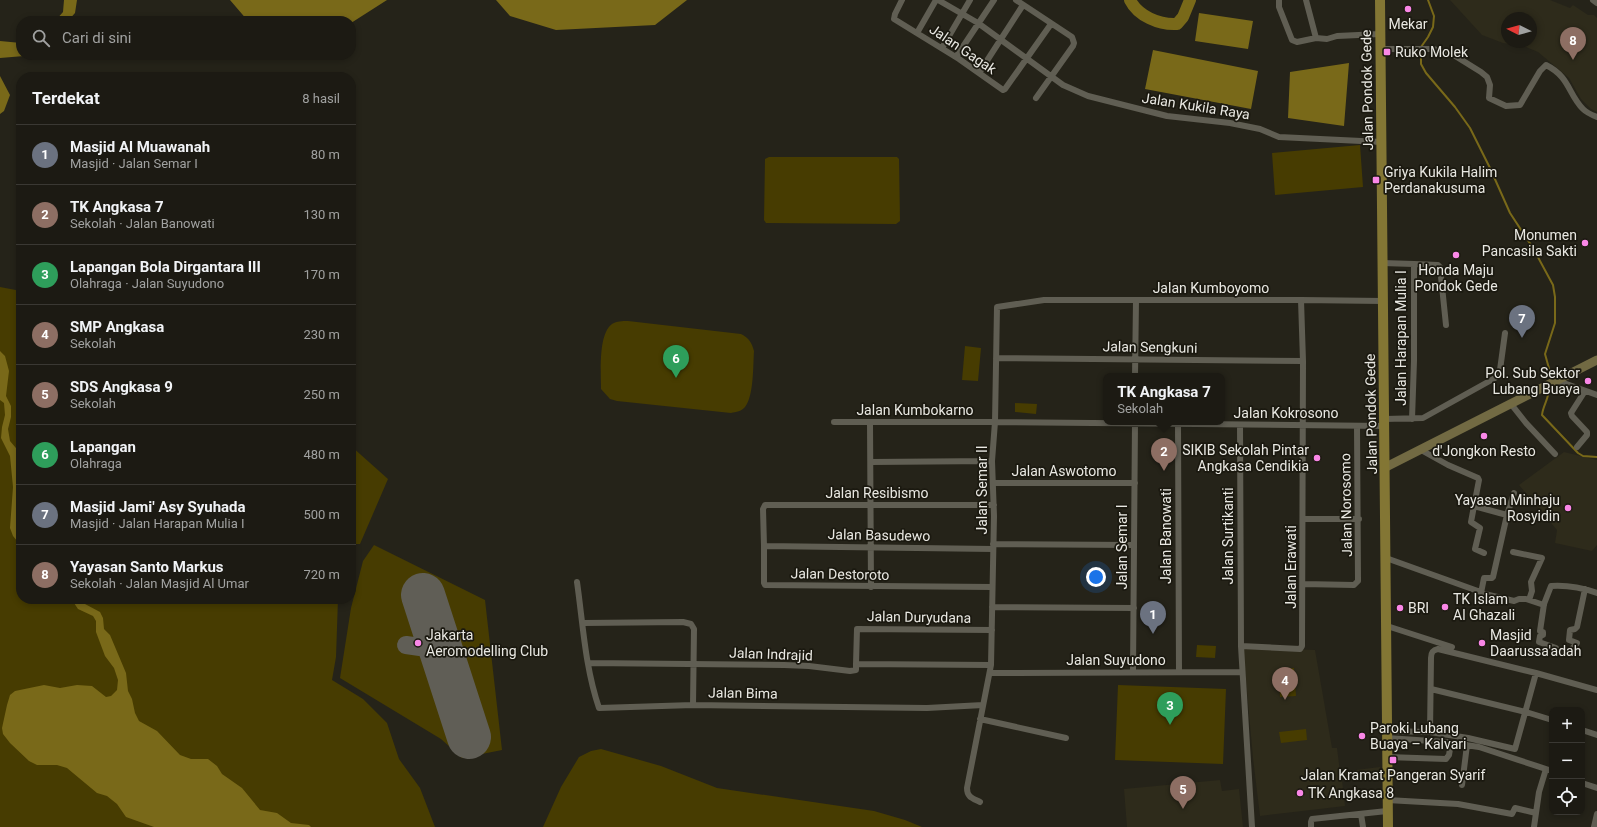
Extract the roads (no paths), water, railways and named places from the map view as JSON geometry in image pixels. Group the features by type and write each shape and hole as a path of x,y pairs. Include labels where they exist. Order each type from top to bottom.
{"main road":[{"name":"Jalan Pondok Gede","path":"1380,0 1382,263 1385,422 1388,463 1386,558 1388,827"},
{"path":"1388,463 1421,450 1597,360"}],"street":[{"name":"Jalan Gagak","path":"902,0 894,14 894,19 956,57 1001,89 1005,89 1026,59"},
{"path":"917,33 937,0"},
{"name":"Jalan Kukila Raya","path":"937,0 978,23 1051,77 1088,96 1167,116 1230,123 1260,129 1279,137 1382,142"},
{"path":"942,48 970,0"},
{"path":"956,57 994,0"},
{"path":"1016,0 1072,37 1074,43 1036,98"},
{"path":"1279,0 1279,7 1292,40 1297,42 1316,38 1322,39 1337,36 1380,34"},
{"path":"1306,0 1316,38"},
{"path":"1593,0 1597,3"},
{"path":"979,73 1023,5"},
{"path":"1026,59 1051,24"},
{"path":"1380,49 1433,49 1452,54 1481,72 1489,82 1489,98 1506,106 1520,106 1540,71 1546,65 1559,73 1565,80 1583,109 1597,117"},
{"name":"Jalan Harapan Mulia I","path":"1382,263 1414,264 1414,361 1412,419"},
{"path":"1414,264 1438,265 1440,267 1446,325"},
{"name":"Jalan Kumboyomo","path":"997,307 1044,300 1383,301"},
{"path":"1135,373 1136,300"},
{"path":"1302,300 1303,425"},
{"name":"Jalan Semar II","path":"990,673 994,506 992,461 995,422 997,307"},
{"name":"Jalan Harapan Mulia I","path":"1385,422 1423,418 1495,378 1500,370 1505,333"},
{"name":"Jalan Sengkuni","path":"996,358 1303,361"},
{"path":"1555,382 1597,395"},
{"path":"1577,447 1587,435 1587,432 1571,413 1585,391"},
{"path":"1511,404 1526,423 1555,454"},
{"name":"Jalan Kumbokarno","path":"834,422 995,422"},
{"path":"870,422 871,587"},
{"name":"Jalan Kokrosono","path":"995,422 1103,423"},
{"name":"Jalan Kokrosono","path":"1225,425 1357,426 1385,422"},
{"name":"Jalan Semar I","path":"1132,672 1134,608 1135,425"},
{"name":"Jalan Banowati","path":"1178,425 1179,672"},
{"name":"Jalan Surtikanti","path":"1240,425 1241,646 1252,827"},
{"name":"Jalan Erawati","path":"1241,646 1300,649 1303,641 1303,425"},
{"name":"Jalan Norosomo","path":"1303,584 1354,585 1357,583 1359,519 1357,426"},
{"path":"1421,450 1448,465 1478,478 1479,480 1471,522 1480,528 1475,549 1484,553"},
{"path":"871,462 992,461"},
{"name":"Jalan Aswotomo","path":"993,483 1135,483"},
{"path":"1480,592 1484,578 1493,577 1507,515 1514,493"},
{"name":"Jalan Resibismo","path":"763,509 765,505 994,506"},
{"path":"1474,506 1507,515"},
{"name":"Jalan Destoroto","path":"763,509 765,585 992,587"},
{"path":"1303,520 1359,519"},
{"name":"Jalan Basudewo","path":"764,546 871,547 1134,545"},
{"path":"1513,552 1542,558 1533,575 1531,582 1532,591 1529,600"},
{"path":"1386,558 1480,592 1514,601 1521,598 1544,604"},
{"name":"Jalan Bima","path":"577,582 589,676 598,708 693,705 926,708 983,705"},
{"path":"1585,590 1577,627 1570,630 1569,636 1569,640 1577,642 1577,644 1569,652 1560,652 1556,648 1539,642 1540,636 1543,635 1544,632 1540,631 1544,604 1551,586 1585,590 1597,593"},
{"path":"992,607 1134,608"},
{"path":"583,622 684,622 691,624 694,629 693,705"},
{"path":"1387,626 1452,647"},
{"name":"Jalan Duryudana","path":"856,664 857,629 992,630"},
{"path":"1430,732 1431,654 1433,650 1438,649 1536,672 1597,690"},
{"path":"588,663 693,664"},
{"name":"Jalan Indrajid","path":"693,664 802,666 850,671 856,670 856,664 991,665"},
{"name":"Jalan Suyudono","path":"990,673 1242,672"},
{"path":"1387,734 1430,732 1468,738 1514,749 1516,747 1536,672"},
{"path":"980,802 970,797 967,792 990,673"},
{"path":"1431,689 1549,719"},
{"path":"980,719 1066,738"},
{"path":"1585,731 1597,735"},
{"path":"1387,734 1403,738 1451,742 1490,750 1549,770 1539,792 1534,827"},
{"path":"1388,756 1446,759 1451,742"},
{"path":"1462,785 1467,745"},
{"path":"1585,784 1597,788"},
{"path":"1387,800 1458,804 1512,814 1515,808 1536,813"},
{"path":"1311,827 1310,822 1312,819 1387,811"},
{"path":"1361,814 1363,827"},
{"path":"1594,827 1597,814"}],"waterway":[{"path":"1130,0 1138,11 1144,15 1156,21 1170,24 1177,24 1183,17 1190,0"},
{"path":"1428,0 1434,16 1433,27 1421,47 1421,64 1426,73 1455,107 1470,128 1510,213 1533,248 1553,285 1555,297 1555,323 1545,354 1550,372 1550,380"},
{"path":"1549,388 1542,415 1578,453 1583,456 1597,457"}],"place":[{"name":"Mekar","path":"1408,9"},
{"name":"Ruko Molek","path":"1387,52"},
{"name":"Yayasan Santo Markus","path":"1573,60"},
{"name":"Griya Kukila Halim Perdanakusuma","path":"1376,180"},
{"name":"Monumen Pancasila Sakti","path":"1585,243"},
{"name":"Honda Maju Pondok Gede","path":"1456,255"},
{"name":"Masjid Jami' Asy Syuhada","path":"1522,338"},
{"name":"Lapangan","path":"676,378"},
{"name":"Pol. Sub Sektor Lubang Buaya","path":"1588,381"},
{"name":"d'Jongkon Resto","path":"1484,436"},
{"name":"SIKIB Sekolah Pintar Angkasa Cendikia","path":"1317,458"},
{"name":"TK Angkasa 7","path":"1164,471"},
{"name":"Yayasan Minhaju Rosyidin","path":"1568,508"},
{"name":"TK Islam Al Ghazali","path":"1445,607"},
{"name":"BRI","path":"1400,608"},
{"name":"Masjid Al Muawanah","path":"1153,634"},
{"name":"Jakarta Aeromodelling Club","path":"418,643"},
{"name":"Masjid Daarussa'adah","path":"1482,643"},
{"name":"SMP Angkasa","path":"1285,700"},
{"name":"Lapangan Bola Dirgantara III","path":"1170,725"},
{"name":"Paroki Lubang Buaya – Kalvari","path":"1362,736"},
{"name":"Jalan Kramat Pangeran Syarif","path":"1393,760"},
{"name":"TK Angkasa 8","path":"1300,793"},
{"name":"SDS Angkasa 9","path":"1183,809"}]}
